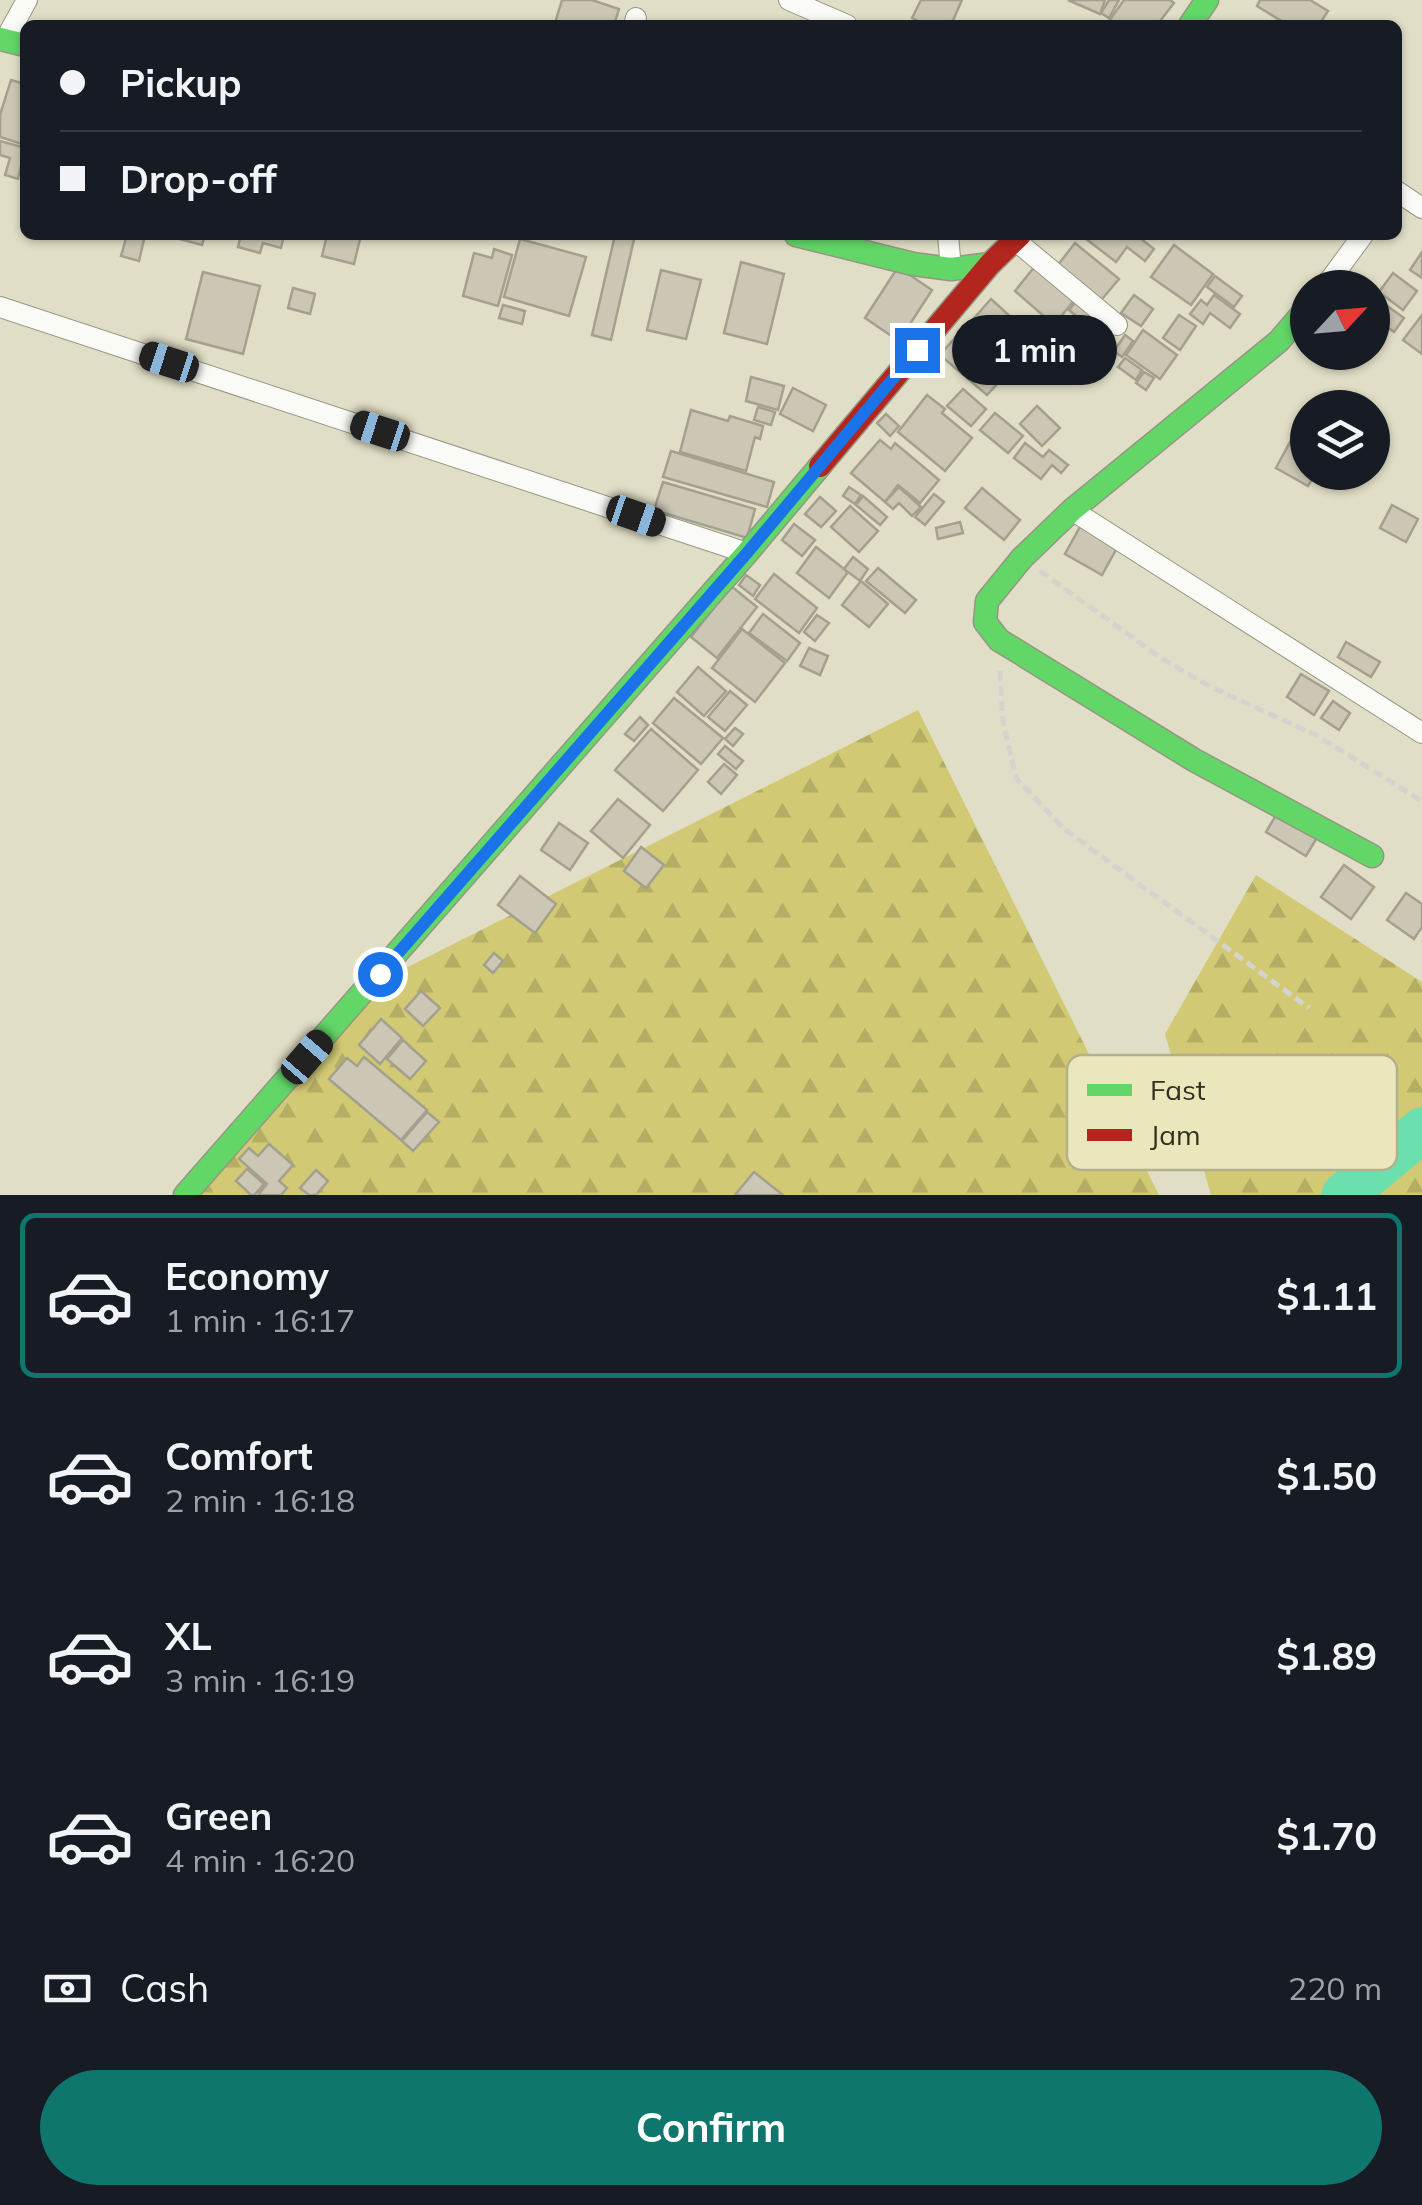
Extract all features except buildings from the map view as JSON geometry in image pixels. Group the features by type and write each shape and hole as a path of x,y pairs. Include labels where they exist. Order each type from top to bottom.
{"street":[{"path":"10,41 27,0"},
{"path":"789,0 835,20"},
{"path":"816,240 914,264 951,269 990,264"},
{"path":"948,240 951,269"},
{"path":"185,1195 747,553 990,264 1016,240"},
{"path":"1020,240 1117,325"},
{"path":"1337,270 1359,240"},
{"path":"0,307 747,553"},
{"path":"1290,327 1072,510 1022,558 987,601 985,622 999,640 1194,760 1372,856"},
{"path":"1072,510 1422,733"}],"path":[{"path":"1022,558 1164,660 1213,688 1316,735 1422,801"},
{"path":"999,640 1003,722 1016,778 1064,829 1309,1008"}],"green space":[{"path":"918,710 1089,1055 1067,1055 1067,1170 1147,1170 1159,1195 187,1195 372,985"},
{"path":"1256,875 1422,982 1422,1195 1211,1195 1204,1170 1397,1170 1397,1055 1171,1055 1165,1034"}],"waterway":[{"path":"1397,1151 1422,1130"},
{"path":"1344,1195 1374,1170"}],"traffic: fast":[{"path":"1193,20 1207,0"},
{"path":"0,39 20,44"},
{"path":"816,240 913,264 951,269 990,264"},
{"path":"1290,328 1072,510 1022,558 987,601 985,622 999,640 1194,760 1372,856"},
{"path":"185,1195 820,466"}],"traffic: jam":[{"path":"820,466 990,264 1015,240"}],"route":[{"path":"380,974 747,553 917,350"}]}
